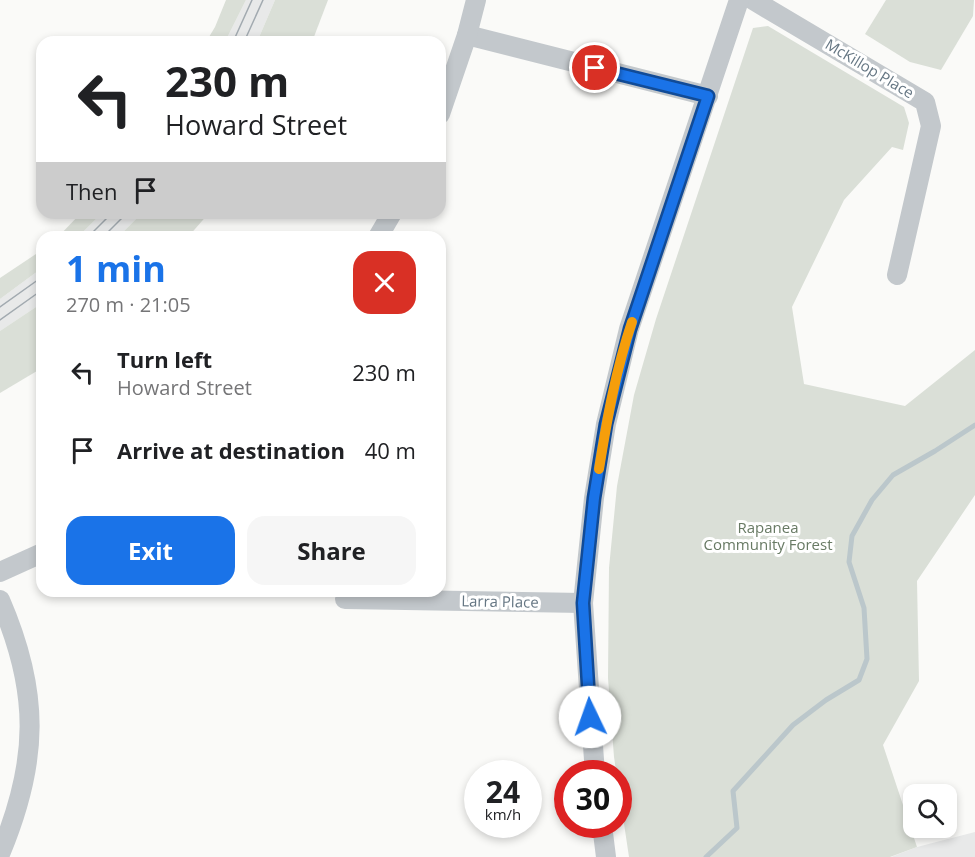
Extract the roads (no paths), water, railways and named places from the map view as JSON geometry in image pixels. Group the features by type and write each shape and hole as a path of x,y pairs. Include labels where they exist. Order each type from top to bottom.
{"street":[{"path":"446,96 467,35 476,0"},
{"path":"594,760 583,603 594,498 606,424 621,358 739,0"},
{"name":"McKillop Place","path":"753,0 925,102 931,126 897,276"},
{"path":"467,35 708,96"},
{"path":"0,572 36,555"},
{"name":"Larra Place","path":"345,598 583,603"},
{"path":"0,600 22,658 28,690 30,725 25,779 16,813 0,853 12,857"},
{"path":"604,838 606,857"}],"waterway":[{"path":"706,857 737,828 733,791 793,725 826,700 859,680 867,659 864,608 849,562 852,536 872,500 893,475 975,425"}],"tram line":[{"path":"236,36 252,0"},
{"path":"247,36 263,0"},
{"path":"94,231 106,219"},
{"path":"109,231 121,219"},
{"path":"0,307 36,281"},
{"path":"0,320 36,294"}],"park label":[{"name":"Rapanea Community Forest","path":"768,536"}]}
